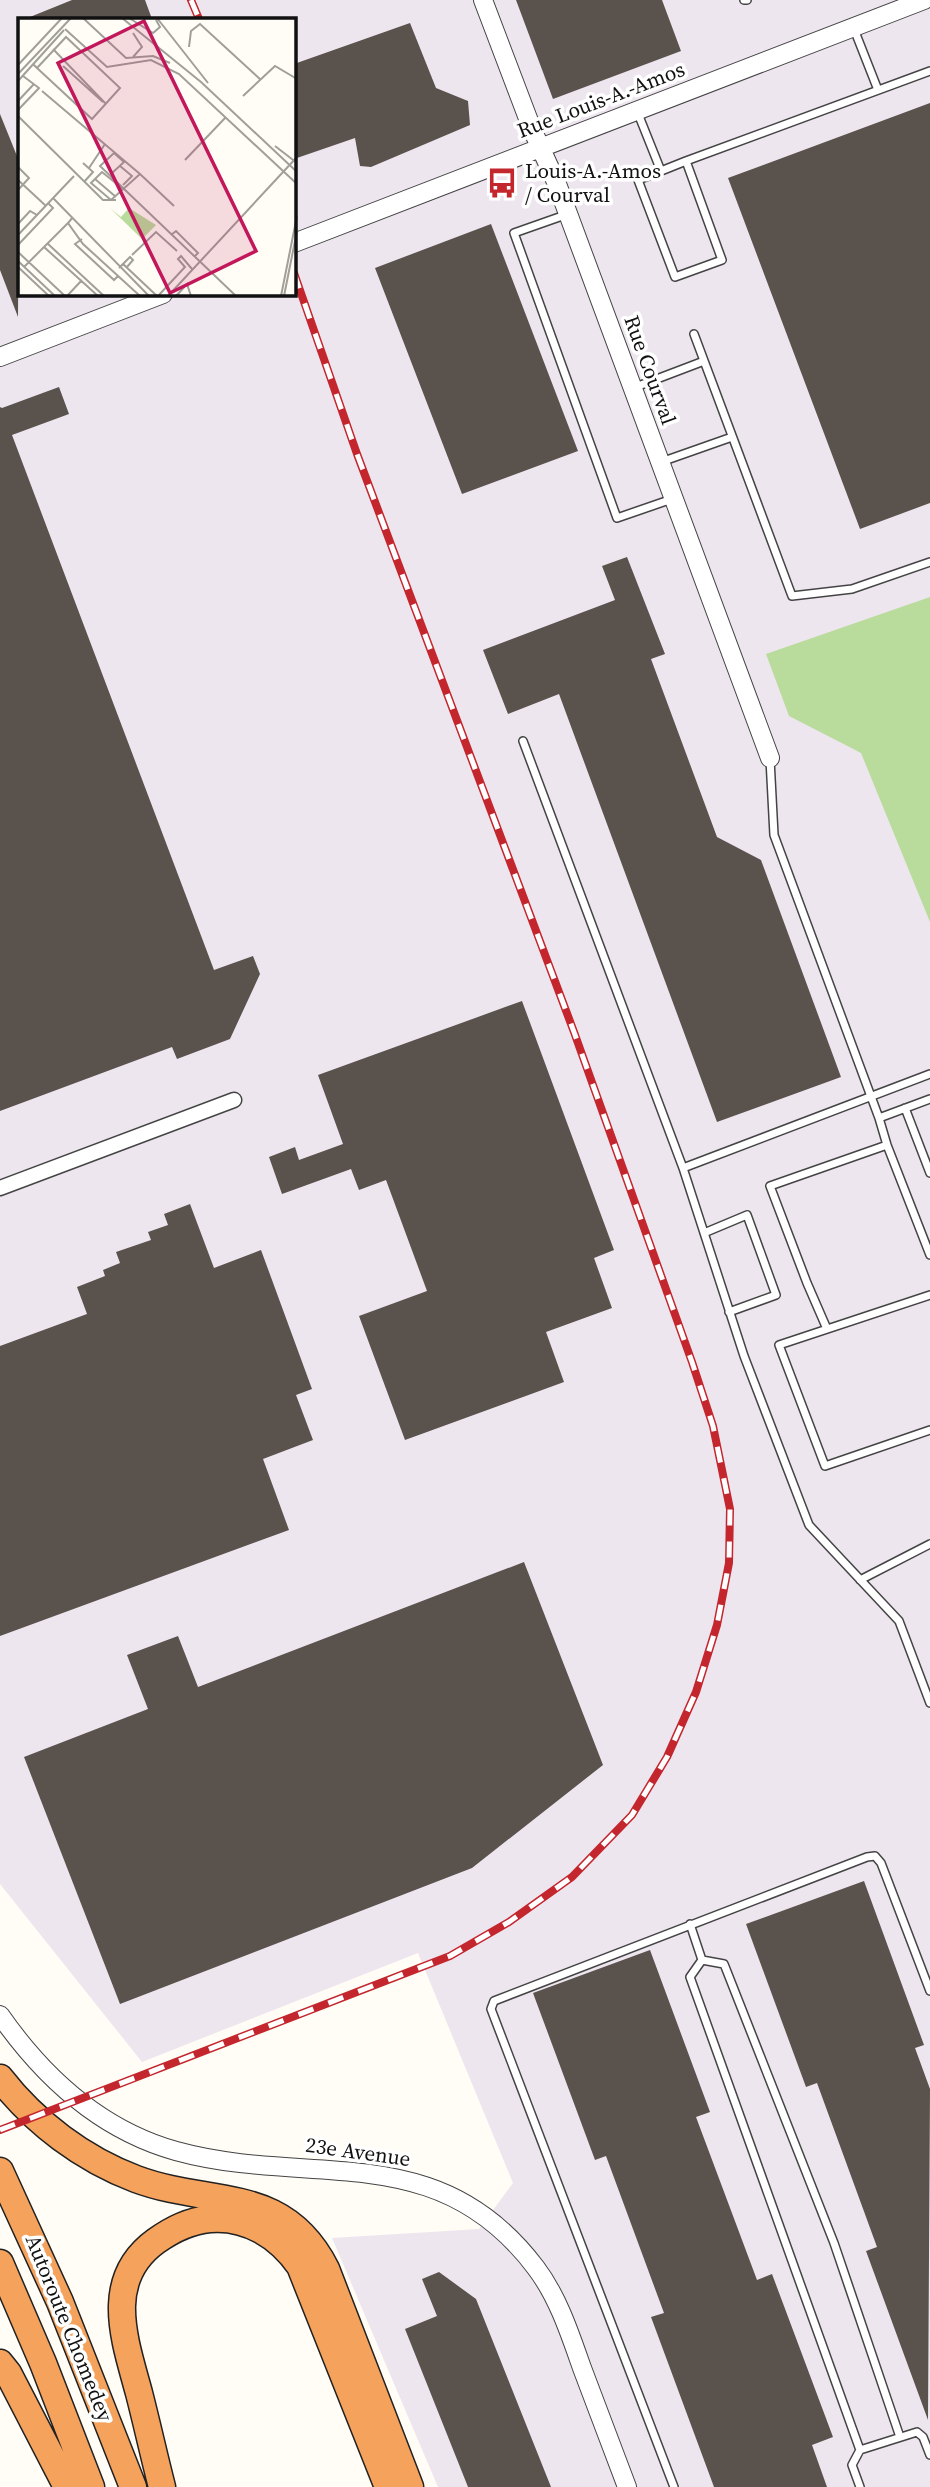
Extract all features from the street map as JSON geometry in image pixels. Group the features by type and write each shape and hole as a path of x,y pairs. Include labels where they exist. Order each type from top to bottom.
{"highway":[{"path":"0,2078 43,2123 101,2163 136,2179 170,2190 257,2205 287,2221 305,2237 326,2269 410,2487"},
{"name":"Autoroute Chomedey","path":"0,2171 72,2328 133,2487"},
{"path":"162,2487 125,2348 121,2315 124,2290 141,2255 162,2237 185,2224 226,2218 265,2231 285,2246 300,2266 388,2487"},
{"name":"Autoroute Chomedey","path":"0,2263 40,2355 90,2487"},
{"path":"0,2363 8,2373 67,2487"}],"street":[{"name":"Rue Courval","path":"483,0 540,148 569,214 770,758"},
{"name":"Rue Louis-A.-Amos","path":"296,242 924,0"},
{"path":"0,356 158,296"},
{"path":"0,1188 234,1100"},
{"name":"23e Avenue","path":"0,2015 41,2067 65,2090 103,2119 132,2135 177,2151 215,2159 347,2169 402,2178 446,2193 491,2221 536,2268 553,2296 567,2326 627,2487"}],"lane":[{"path":"854,27 878,90"},
{"path":"686,161 722,260 675,278 638,180 686,161 930,71"},
{"path":"637,110 661,171"},
{"path":"569,214 514,233 617,518 673,498"},
{"path":"694,334 792,596 852,589 930,562"},
{"path":"633,388 704,361"},
{"path":"660,463 732,437"},
{"path":"523,741 683,1168 744,1356 809,1525 899,1621 930,1703"},
{"path":"770,758 774,835 930,1255"},
{"path":"683,1168 930,1074"},
{"path":"879,1118 930,1098"},
{"path":"905,1108 930,1173"},
{"path":"827,1329 771,1186 887,1145"},
{"path":"704,1233 747,1215 776,1295 729,1312"},
{"path":"930,1295 779,1345 825,1466 930,1430"},
{"path":"860,1580 930,1544"},
{"path":"674,2487 491,2009 494,2001 690,1924 875,1856 881,1863 930,1991"},
{"path":"690,1924 702,1960"},
{"path":"702,1960 723,1964 834,2243 900,2437"},
{"path":"702,1960 690,1976 860,2450"},
{"path":"860,2487 852,2465 860,2450 917,2432 921,2433 930,2455"}],"shaded area":[{"path":"0,0 930,0 930,2487 438,2487 332,2238 479,2229 513,2183 418,1953 142,2062 0,1884"}],"green space":[{"path":"930,597 930,922 861,753 789,716 766,654"}],"building":[{"path":"72,0 145,0 152,18 27,18"},
{"path":"516,0 662,0 681,51 553,99"},
{"path":"410,23 436,88 468,101 470,125 371,167 360,166 355,138 296,158 296,63"},
{"path":"930,103 930,503 860,529 728,178"},
{"path":"0,114 18,159 18,317 0,270"},
{"path":"491,224 578,451 462,494 375,268"},
{"path":"59,387 69,414 12,435 214,970 253,956 260,974 230,1039 177,1059 172,1047 0,1111 0,407"},
{"path":"627,557 665,654 651,659 717,837 761,860 841,1077 717,1122 559,694 508,714 483,650 615,600 602,566"},
{"path":"522,1001 614,1250 594,1258 612,1308 546,1332 564,1382 405,1440 359,1316 427,1291 386,1180 359,1190 351,1169 282,1194 269,1157 295,1147 299,1160 343,1144 318,1075"},
{"path":"190,1204 214,1268 261,1250 312,1389 296,1395 313,1440 263,1459 289,1530 0,1636 0,1346 87,1314 77,1287 105,1276 103,1270 120,1263 116,1252 151,1240 148,1232 168,1225 164,1214"},
{"path":"524,1562 603,1765 472,1868 120,2004 24,1757 148,1709 127,1655 178,1636 198,1687"},
{"path":"864,1881 924,2045 915,2048 930,2089 928,2420 866,2251 877,2247 817,2083 806,2087 746,1924"},
{"path":"650,1950 710,2112 696,2117 757,2280 772,2274 833,2437 812,2445 827,2487 714,2487 651,2317 664,2313 606,2156 595,2160 533,1993"},
{"path":"439,2272 476,2299 551,2487 468,2487 405,2329 437,2316 422,2279"}],"railway":[{"path":"191,0 199,18"},
{"path":"0,2130 450,1956 509,1922 572,1877 632,1815 667,1757 696,1692 717,1625 729,1563 730,1509 713,1426 692,1362 574,1032 357,454 296,279"}],"place":[{"name":"Louis-A.-Amos / Courval","path":"502,183"}]}
